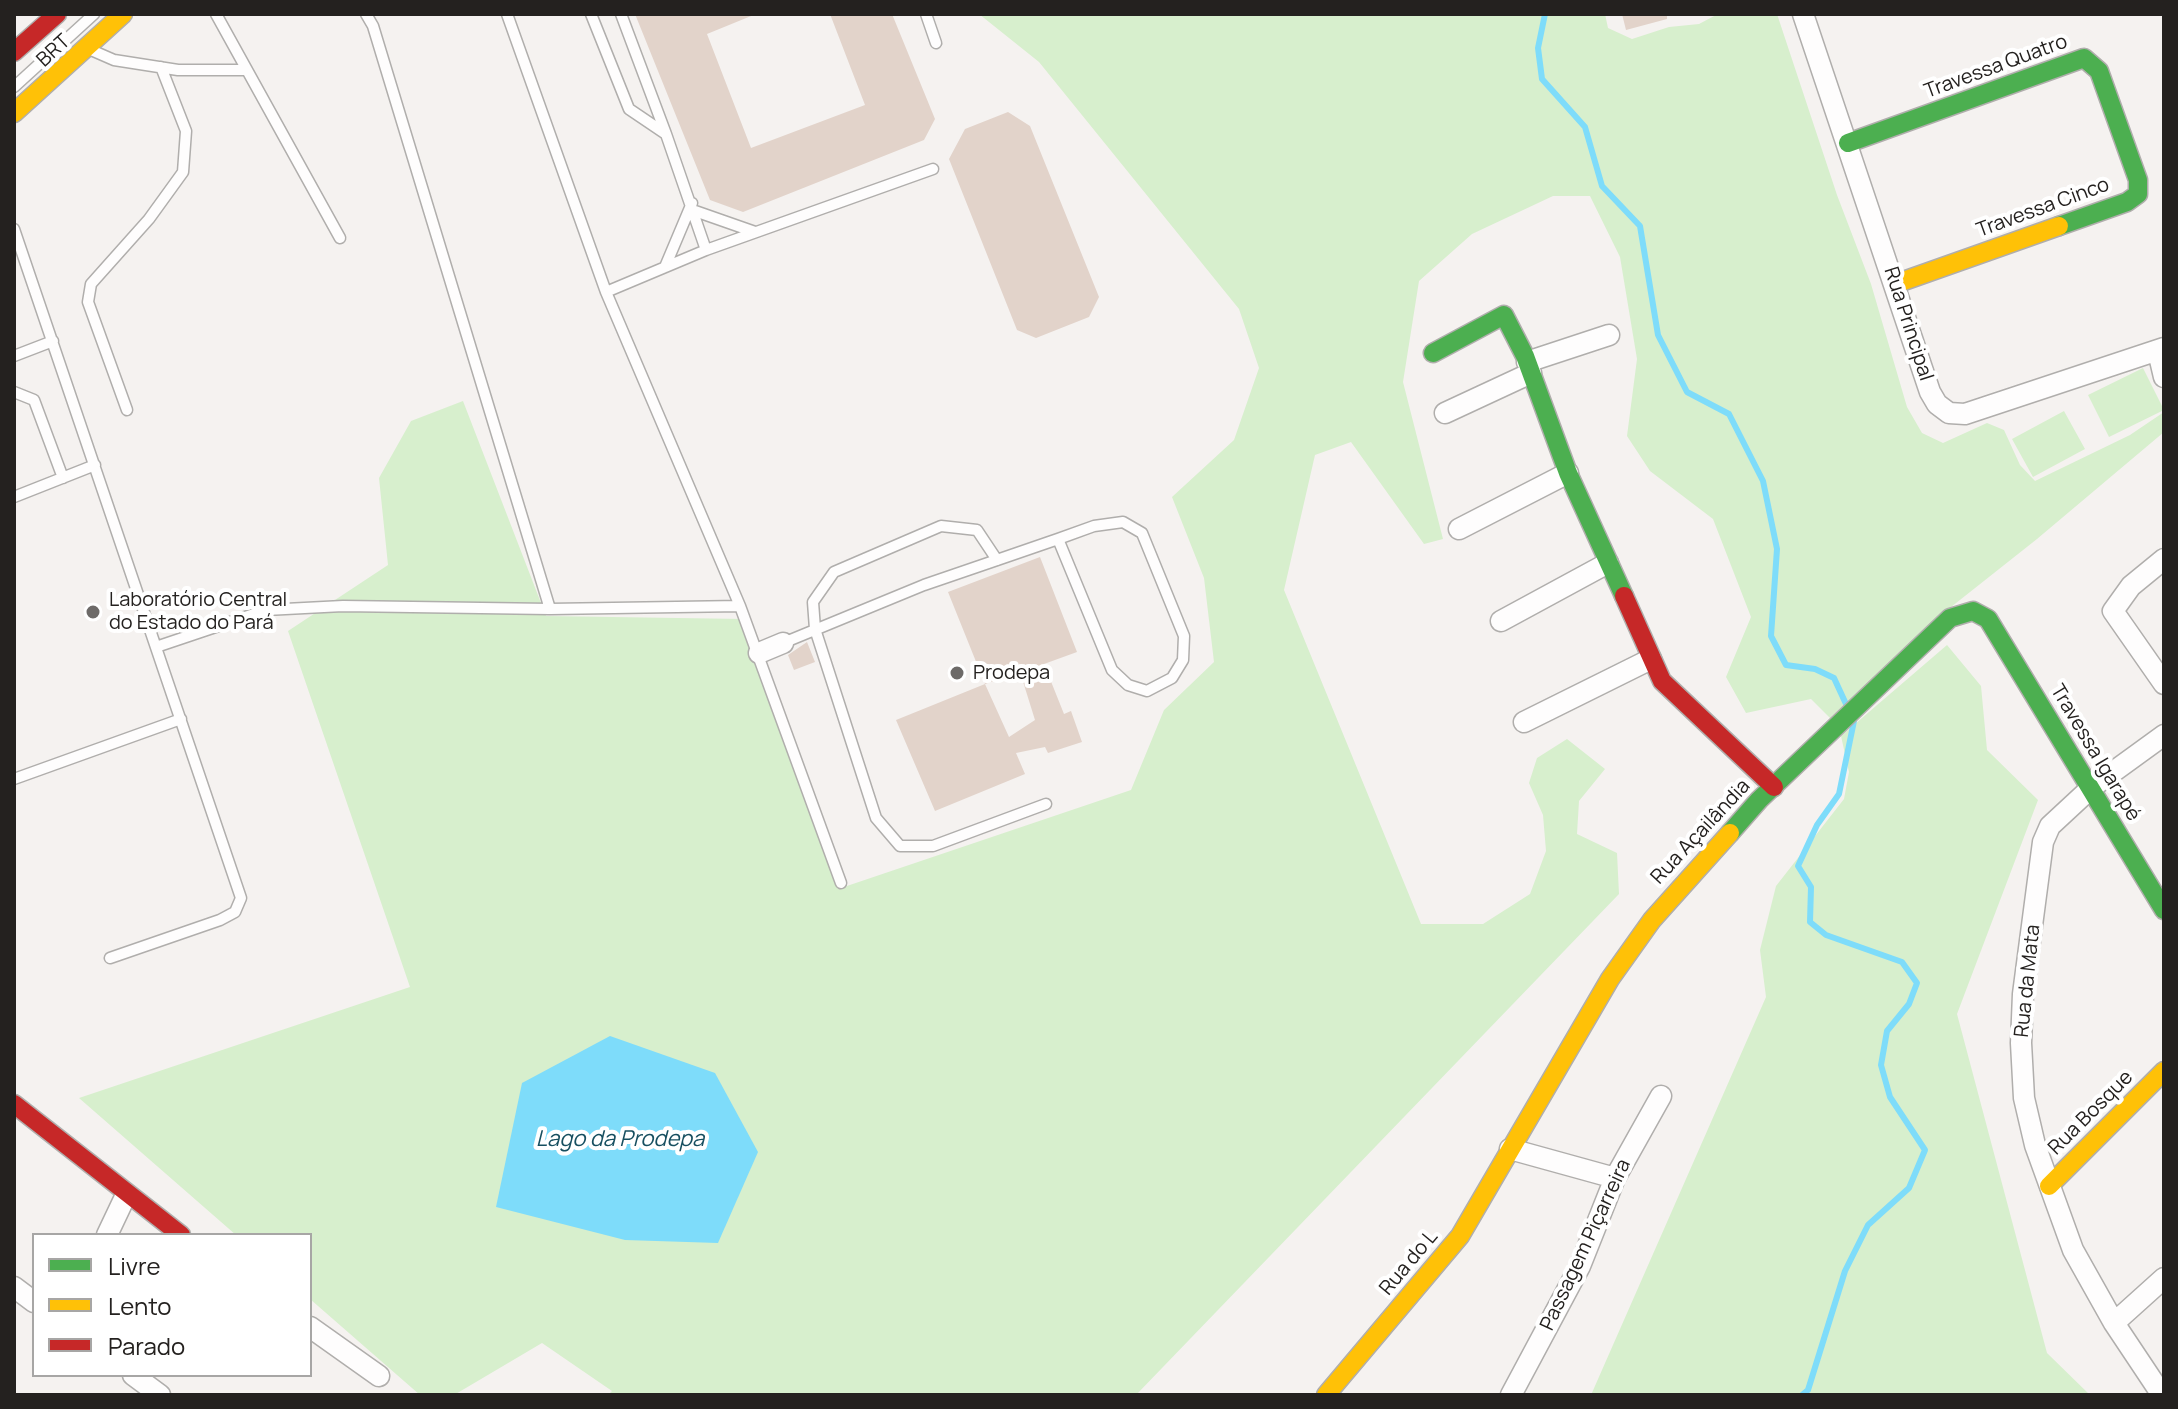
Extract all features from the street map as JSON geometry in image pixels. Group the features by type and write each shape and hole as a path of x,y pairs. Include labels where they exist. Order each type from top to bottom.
{"street":[{"path":"14,52 57,14"},
{"path":"14,113 123,14"},
{"name":"Rua Principal","path":"1803,14 1930,392 1949,413 1965,414 2164,350"},
{"name":"Travessa Quatro","path":"1848,143 2084,58 2099,71 2119,126"},
{"name":"Travessa Cinco","path":"1895,284 2127,202 2138,194 2138,180 2119,126"},
{"path":"1433,353 1504,315 1529,368 1568,473 1651,659 1672,692 1774,787"},
{"path":"1445,413 1529,368 1609,335"},
{"path":"2164,350 2160,360 2164,377"},
{"path":"1459,529 1568,473"},
{"path":"2164,559 2131,586 2113,611 2164,684"},
{"path":"1501,621 1608,563"},
{"name":"Rua Açailândia","path":"1510,1149 1610,979 1652,920 1722,839 1950,618 1973,611 1988,619"},
{"name":"Travessa Igarapé","path":"1988,619 2164,910"},
{"path":"759,653 783,643"},
{"path":"1524,722 1651,659"},
{"name":"Rua da Mata","path":"2162,1395 2114,1323 2073,1250 2049,1186 2024,1098 2023,994 2043,842 2059,815 2164,735"},
{"name":"Rua Bosque","path":"2049,1186 2164,1071"},
{"name":"Passagem Piçarreira","path":"1511,1395 1580,1266 1615,1178 1661,1096"},
{"path":"14,1104 178,1233"},
{"path":"1510,1149 1615,1178"},
{"name":"Rua do L","path":"1326,1395 1460,1236 1510,1149"},
{"path":"108,1233 126,1195"},
{"path":"2114,1323 2164,1278"},
{"path":"14,1287 32,1300"},
{"path":"312,1328 379,1376"},
{"path":"136,1377 160,1395"}],"lane":[{"name":"BRT","path":"14,87 94,14"},
{"path":"216,14 340,238"},
{"path":"366,14 378,41 550,609"},
{"path":"507,14 606,292 759,653 841,883"},
{"path":"591,14 629,109 666,134"},
{"path":"621,14 694,207 706,250"},
{"path":"926,14 936,43"},
{"path":"85,48 114,60 161,67 205,72 246,70"},
{"path":"127,410 88,302 91,284 149,219 183,172 186,131 161,67"},
{"path":"606,292 706,250 933,169"},
{"path":"665,267 694,207"},
{"path":"694,207 755,232"},
{"path":"14,229 241,898 235,912 220,920 110,958"},
{"path":"14,356 53,341"},
{"path":"14,392 34,400 63,478"},
{"path":"14,497 95,465"},
{"path":"783,643 997,560 1094,526 1123,522 1142,533 1184,636 1183,660 1172,678 1147,691 1128,685 1112,670 1058,539"},
{"path":"997,560 977,530 941,526 834,572 813,602 815,629 876,818 900,846 933,846 1046,804"},
{"path":"156,647 266,610 343,606 550,609 740,606"},
{"path":"14,779 181,719"}],"green space":[{"path":"979,14 1605,14 1608,28 1632,39 1669,27 1699,24 1718,14 1777,14 1837,195 1871,284 1907,407 1922,433 1943,443 1987,423 2004,430 2020,465 2035,481 2130,435 2164,412 2164,432 1946,611 1830,718 1811,699 1746,713 1726,677 1751,617 1713,519 1650,471 1627,436 1637,359 1620,257 1590,196 1553,196 1472,234 1419,281 1403,382 1443,539 1424,544 1351,442 1315,455 1284,590 1421,924 1483,924 1530,894 1546,851 1543,815 1529,783 1537,758 1567,739 1605,769 1579,801 1577,834 1617,853 1619,894 1136,1395 608,1395 612,1391 542,1343 454,1395 420,1395 312,1301 312,1233 234,1233 79,1098 410,987 288,631 388,565 379,478 411,421 463,401 546,616 744,619 838,889 1131,790 1164,710 1214,662 1204,578 1172,497 1234,440 1259,368 1239,309 1039,62"},
{"path":"2143,368 2164,410 2109,437 2088,395"},
{"path":"2064,411 2085,449 2033,477 2012,439"},
{"path":"1947,645 1981,686 1987,750 2038,800 1957,1014 2047,1353 2090,1395 1591,1395 1766,997 1760,950 1776,886 1844,799 1849,772 1841,736"}],"water":[{"name":"Lago da Prodepa","path":"610,1036 715,1073 758,1152 718,1243 625,1240 496,1207 522,1083"}],"building":[{"path":"635,14 756,14 707,34 751,148 865,105 830,14 892,14 935,119 924,140 743,212 710,200"},
{"path":"1622,14 1667,14 1667,19 1626,30"},
{"path":"1008,112 1030,126 1099,297 1089,317 1036,338 1017,330 949,159 965,129"},
{"path":"1040,557 1077,652 1044,664 1064,714 1071,711 1082,742 1048,753 1045,747 1016,753 1025,774 935,811 896,720 985,684 948,592","holes":["1020,672 1035,720 1009,737 985,684"]},
{"path":"807,642 815,662 794,670 788,655"}],"waterway":[{"path":"1545,14 1538,48 1542,79 1585,127 1602,186 1640,226 1658,335 1687,392 1729,414 1763,481 1777,549 1771,636 1786,665 1815,669 1834,678 1846,704"},
{"path":"1802,1395 1808,1390 1845,1271 1868,1225 1909,1188 1925,1150 1890,1097 1881,1065 1887,1031 1909,1004 1917,983 1902,962 1826,935 1810,922 1811,887 1798,866 1817,825 1839,794 1854,721"}],"traffic: fast":[{"path":"1848,143 2084,58 2099,71 2138,180 2138,194 2127,202 2059,226"},
{"path":"1433,353 1504,315 1525,356 1568,473 1624,596"},
{"path":"1730,833 1759,800 1950,618 1973,611 1988,619 2164,910"}],"traffic: slow":[{"path":"14,113 123,14"},
{"path":"1895,284 2059,226"},
{"path":"1326,1395 1460,1236 1610,979 1652,920 1730,833"},
{"path":"2049,1186 2164,1071"}],"traffic: jam":[{"path":"14,52 57,14"},
{"path":"1624,596 1662,681 1774,787"},
{"path":"14,1104 178,1233"}],"place":[{"name":"Laboratório Central do Estado do Pará","path":"93,612"},
{"name":"Prodepa","path":"957,673"}]}
